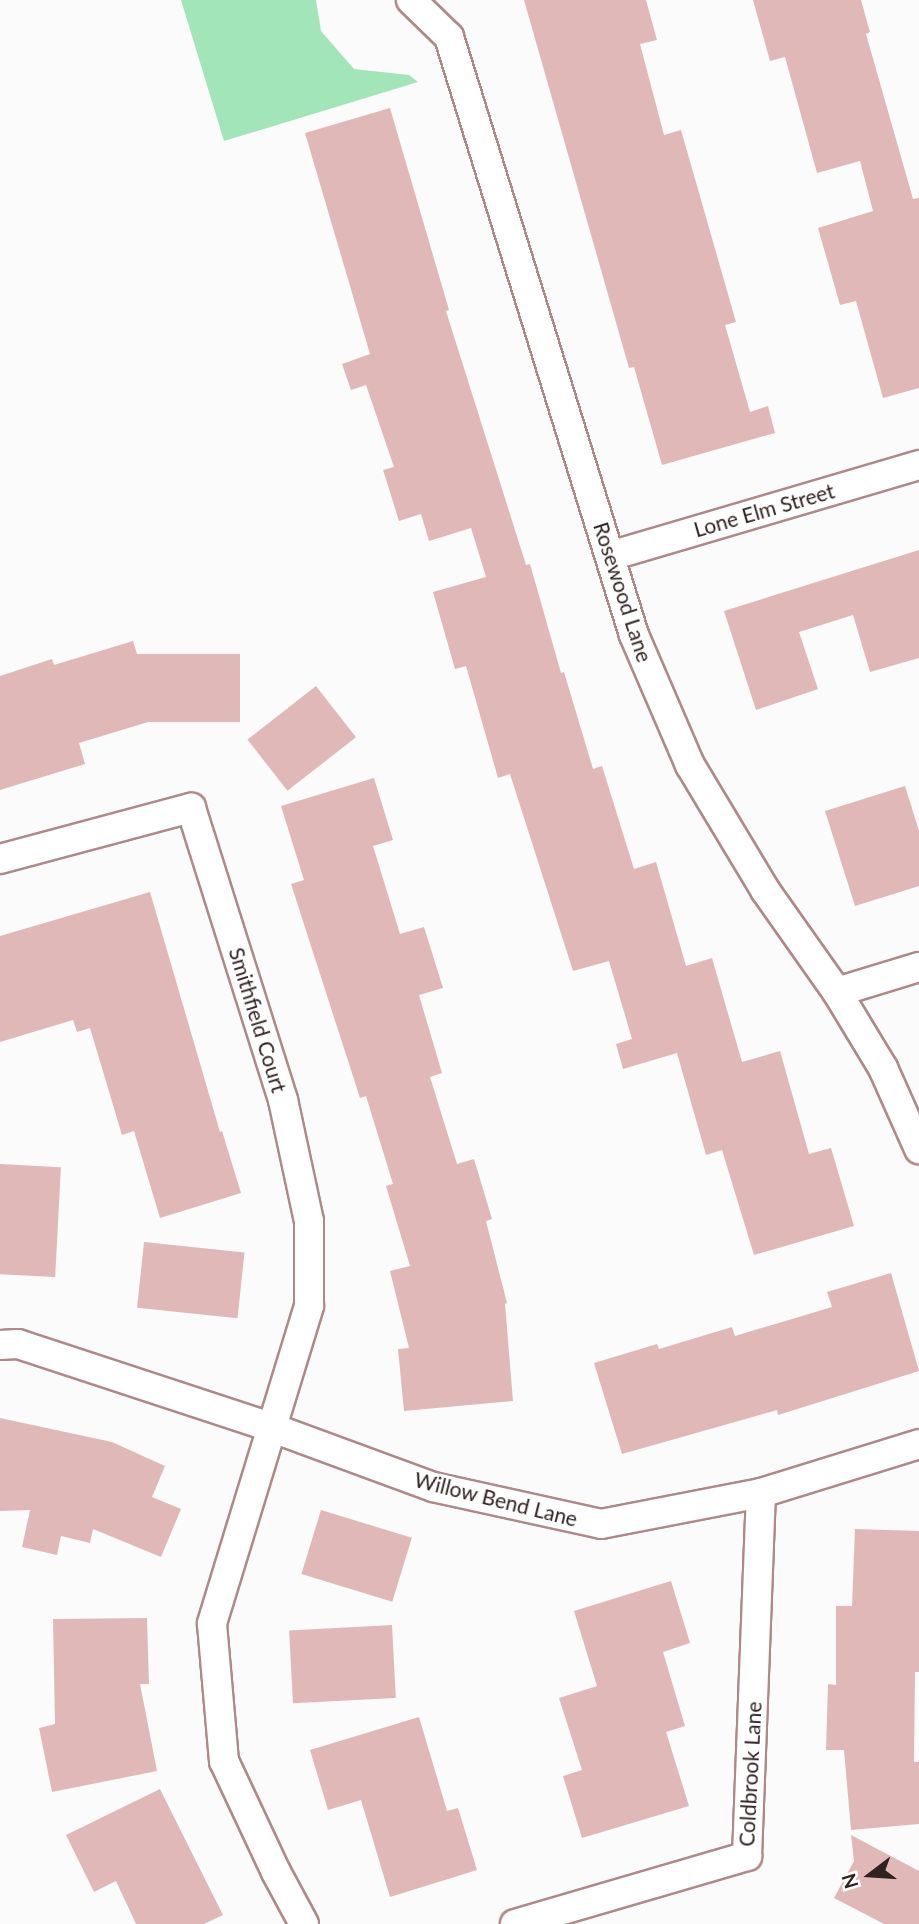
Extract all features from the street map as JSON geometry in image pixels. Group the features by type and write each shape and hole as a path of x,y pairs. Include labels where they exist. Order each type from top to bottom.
{"street":[{"name":"Rosewood Lane","path":"411,0 449,37 634,635 690,765 765,890 836,992 883,1068 919,1149"},
{"name":"Lone Elm Street","path":"610,556 919,464"},
{"name":"Smithfield Court","path":"0,859 191,808 283,1100 309,1221 309,1306 270,1427"},
{"path":"836,992 919,967"},
{"name":"Willow Bend Lane","path":"0,1345 18,1344 270,1427 433,1487 601,1524 761,1493 919,1444"},
{"path":"270,1427 212,1624 224,1761 276,1872 304,1924"},
{"name":"Coldbrook Lane","path":"515,1924 747,1856 761,1493"}],"green space":[{"path":"181,0 316,0 321,31 354,69 409,75 418,82 224,141"}],"building":[{"path":"524,0 646,0 657,40 640,44 664,135 681,130 736,322 725,325 750,412 768,406 775,433 662,465 634,367 629,368"},
{"path":"753,0 861,0 870,32 866,34 913,199 919,198 919,388 883,398 856,301 840,305 818,228 873,211 860,161 817,173 785,57 770,61"},
{"path":"390,108 449,310 446,311 526,565 530,564 561,673 564,672 593,769 602,766 634,869 656,862 686,966 712,958 742,1062 780,1051 809,1154 831,1148 854,1226 754,1255 722,1150 706,1155 677,1053 623,1069 616,1044 632,1039 609,961 573,971 510,774 498,778 466,666 455,669 433,592 486,577 471,528 429,541 421,514 399,521 383,470 394,467 366,385 351,390 342,364 370,354 305,133"},
{"path":"919,550 919,658 870,672 853,615 799,632 818,689 756,710 724,611"},
{"path":"133,641 137,654 240,654 240,722 148,722 79,743 85,764 0,790 0,676 52,659 54,665"},
{"path":"316,686 356,737 287,791 247,740"},
{"path":"374,778 393,840 373,846 400,934 424,927 443,988 419,995 442,1073 430,1077 457,1164 474,1159 492,1219 486,1221 507,1303 513,1401 404,1411 398,1349 409,1348 390,1271 410,1266 386,1186 393,1184 366,1096 360,1098 291,884 304,880 281,806"},
{"path":"905,786 919,831 919,886 855,906 825,811"},
{"path":"150,892 220,1132 222,1131 241,1193 160,1218 134,1131 122,1135 90,1028 77,1032 73,1020 0,1042 0,936"},
{"path":"0,1164 61,1167 55,1277 0,1274"},
{"path":"144,1242 244,1253 238,1318 137,1308"},
{"path":"891,1273 919,1371 778,1415 777,1410 622,1454 594,1363 657,1344 659,1349 732,1327 735,1336 832,1307 827,1292"},
{"path":"0,1418 112,1442 165,1466 152,1497 181,1509 161,1557 93,1529 90,1543 61,1536 57,1555 22,1547 30,1510 0,1511"},
{"path":"321,1510 412,1538 392,1602 301,1574"},
{"path":"855,1529 919,1531 919,1672 915,1672 914,1762 919,1762 919,1824 851,1830 844,1750 826,1750 828,1684 836,1685 836,1606 852,1606"},
{"path":"671,1581 690,1643 663,1652 685,1726 666,1732 689,1806 582,1838 563,1776 582,1770 559,1698 597,1686 574,1611"},
{"path":"147,1618 149,1684 140,1684 157,1771 52,1792 39,1728 55,1724 53,1619"},
{"path":"392,1625 396,1698 293,1703 289,1630"},
{"path":"419,1717 447,1811 458,1808 477,1870 390,1897 361,1800 328,1810 310,1750"},
{"path":"160,1789 223,1915 204,1924 136,1924 116,1881 94,1892 66,1835"},
{"path":"851,1835 919,1871 919,1924 884,1924 834,1898 854,1861"}]}
